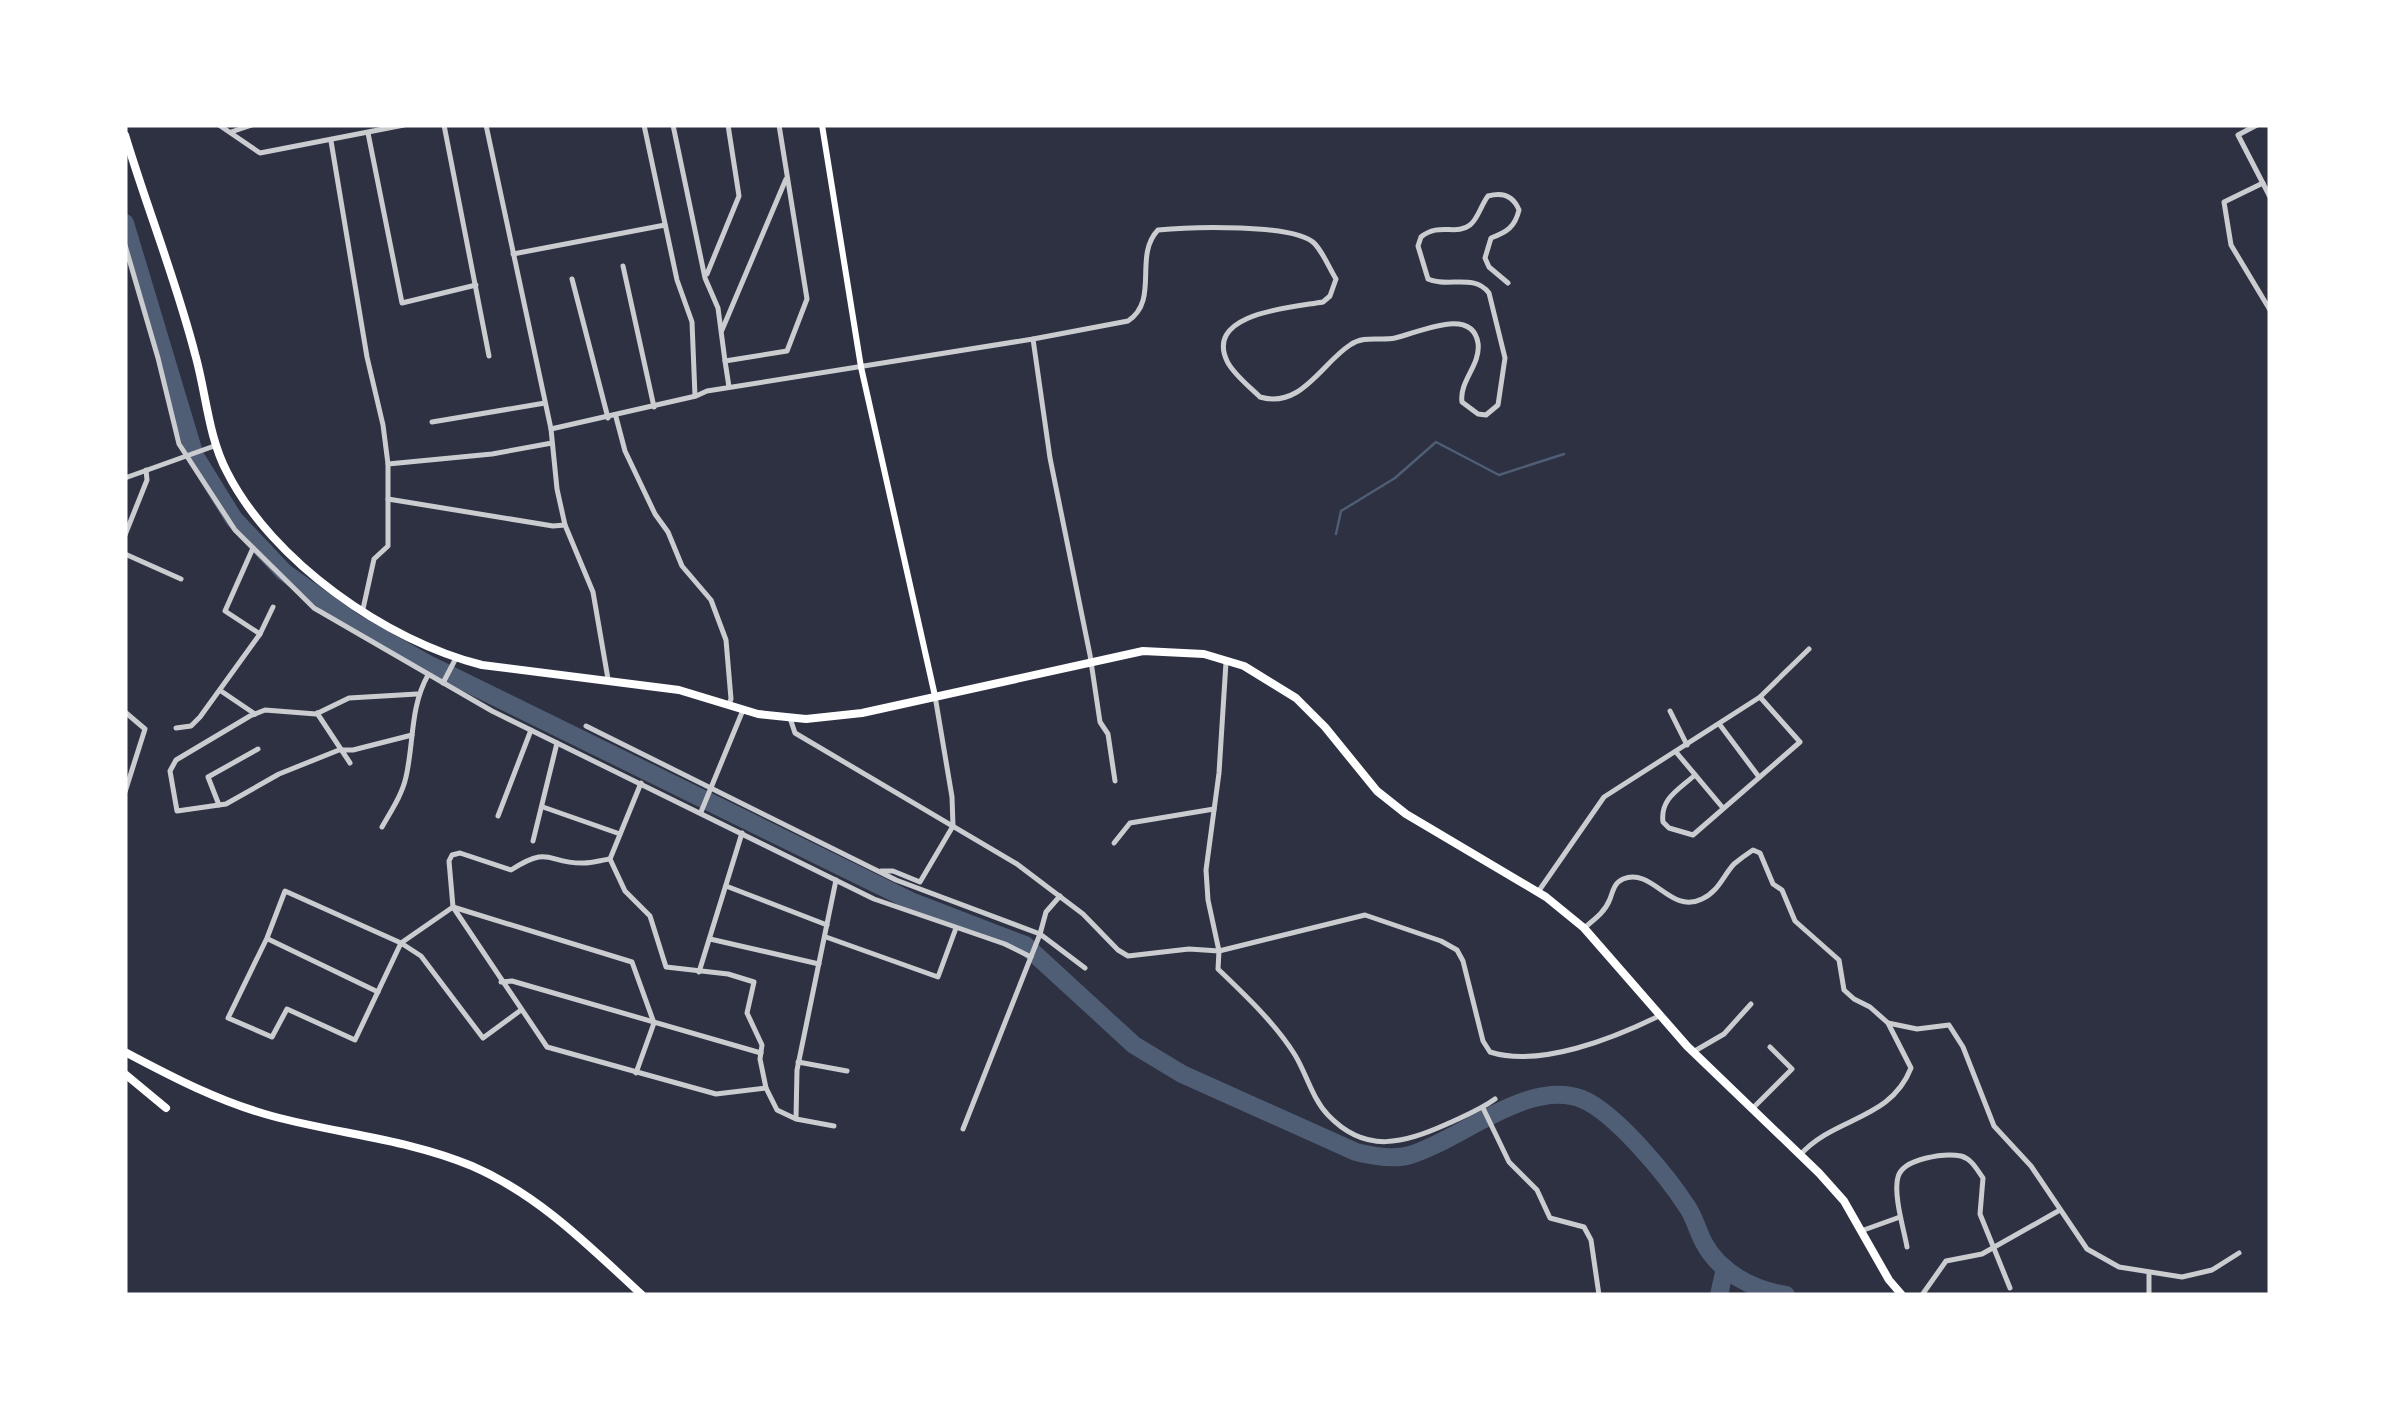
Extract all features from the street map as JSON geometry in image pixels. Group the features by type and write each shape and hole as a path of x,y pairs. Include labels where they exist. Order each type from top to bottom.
{"main road":[{"path":"822,125 860,367 936,696"},
{"path":"125,136 195,353 225,468 265,528 315,576 363,610 456,658 679,690 743,710 790,718 848,715 1164,650 1226,660 1262,675 1296,698 1325,727 1376,791 1406,814 1538,892 1584,928 1693,1052 1844,1202 1889,1280 1902,1295"},
{"path":"125,1052 251,1110 408,1146 454,1159 493,1176 532,1199 642,1295"},
{"path":"125,1074 166,1108"}],"street":[{"path":"219,125 260,153 404,125"},
{"path":"230,132 252,125"},
{"path":"353,125 355,136"},
{"path":"444,125 490,356"},
{"path":"486,125 551,430 564,525 593,592 608,679"},
{"path":"644,125 677,280 692,322 696,396"},
{"path":"672,125 705,278 718,308 729,387"},
{"path":"705,278 739,196 728,125"},
{"path":"725,361 787,351 807,299 779,125"},
{"path":"2257,125 2238,135 2270,196"},
{"path":"368,133 402,303 476,285"},
{"path":"331,140 388,464 388,546 374,559 363,610"},
{"path":"721,333 788,176"},
{"path":"2263,183 2224,202 2232,246 2270,310"},
{"path":"551,430 654,407 707,390 1033,339 1128,320 1144,304 1147,246 1158,230 1230,226 1303,235 1315,244 1336,279 1330,296 1323,302 1250,315 1228,334 1227,361 1260,397 1266,400 1293,395 1350,344 1365,338 1393,338 1461,324 1474,332 1478,344 1476,360 1461,391 1462,402 1478,414 1486,414 1498,406 1505,358 1489,293 1483,285 1473,282 1434,283 1428,279 1418,246 1421,236 1440,227 1465,228 1473,224 1488,196 1508,196 1519,210 1516,220 1508,232 1491,238 1485,258 1489,267 1508,282"},
{"path":"514,254 664,225"},
{"path":"125,245 179,444 235,530 314,608 443,684 557,744 874,899 1005,944 1031,957"},
{"path":"623,266 654,407"},
{"path":"572,279 625,451 682,566 710,600 726,640 729,704"},
{"path":"1033,339 1050,458 1100,722 1108,734 1115,781"},
{"path":"432,422 545,402"},
{"path":"388,464 492,454 552,443"},
{"path":"125,478 217,445"},
{"path":"125,535 147,480 146,470"},
{"path":"388,499 564,525"},
{"path":"253,548 225,611 260,634"},
{"path":"125,554 181,579"},
{"path":"176,728 191,726 221,691 260,634 273,607"},
{"path":"1538,892 1604,796 1720,725 1760,696 1809,649"},
{"path":"443,684 456,658"},
{"path":"1226,660 1206,870 1219,951 1218,969 1278,1033 1296,1056 1312,1094 1345,1130 1381,1142 1402,1143 1483,1110 1495,1099"},
{"path":"382,827 401,793 417,694 428,675"},
{"path":"221,691 255,714"},
{"path":"412,735 339,750 279,774 219,806 177,811 170,772 176,760 255,714 265,710 317,714 349,698 417,694"},
{"path":"878,871 894,871 920,882 952,826 952,797 936,696"},
{"path":"1695,775 1665,801 1662,811 1663,822 1669,828 1693,835 1800,742 1760,696"},
{"path":"702,812 743,710"},
{"path":"1670,710 1687,745"},
{"path":"125,712 145,730 125,792"},
{"path":"317,714 350,763"},
{"path":"790,718 796,733 1017,864 1102,930 1128,956 1173,950 1219,951 1365,915 1457,950 1483,1041 1490,1052 1504,1057 1575,1050 1621,1035 1660,1016"},
{"path":"1720,725 1759,778"},
{"path":"586,726 928,894 1040,934 1085,968"},
{"path":"498,816 531,730"},
{"path":"533,841 557,744"},
{"path":"219,806 208,777 258,749"},
{"path":"1676,752 1723,808"},
{"path":"640,784 610,859 625,891 650,916 666,967 728,974 754,982 748,1013 762,1045 766,1088 777,1110 796,1119 834,1126"},
{"path":"542,807 620,834"},
{"path":"1114,843 1130,823 1214,809"},
{"path":"698,972 742,833"},
{"path":"1584,928 1602,913 1614,886 1623,879 1640,878 1660,893 1697,902 1754,850 1760,853 1773,884 1782,890 1795,921 1839,960 1844,990 1888,1023 1917,1029 1949,1025 1964,1047 1994,1126 2030,1166 2087,1249 2118,1267 2182,1277 2212,1270 2239,1253"},
{"path":"610,859 582,864 547,855 532,856 511,870 460,853 452,855 449,861 453,907 547,1047 716,1094 766,1088"},
{"path":"796,1119 798,1062 836,880"},
{"path":"726,886 827,925"},
{"path":"453,907 401,943 356,1040 287,1009 272,1037 228,1018 285,892 401,943 422,956 483,1038 521,1010"},
{"path":"963,1130 1046,912 1060,896"},
{"path":"453,907 632,962 654,1023 636,1073"},
{"path":"825,937 938,978 956,928"},
{"path":"267,938 378,992"},
{"path":"709,939 819,964"},
{"path":"501,982 512,981 761,1054"},
{"path":"1693,1052 1724,1034 1751,1004"},
{"path":"1800,1155 1828,1131 1894,1098 1911,1068 1888,1023"},
{"path":"1752,1109 1792,1070 1770,1047"},
{"path":"798,1062 847,1070"},
{"path":"1483,1110 1509,1162 1537,1190 1550,1218 1584,1227 1591,1240 1599,1295"},
{"path":"1908,1248 1900,1216 1898,1177 1905,1167 1932,1157 1960,1156 1970,1160 1983,1178 1980,1214 2010,1288"},
{"path":"1922,1295 1946,1261 1982,1254 2060,1210"},
{"path":"1861,1232 1900,1216"},
{"path":"2149,1274 2149,1295"}],"waterway":[{"path":"125,223 195,456 234,519 284,572 354,622 428,664 913,902 1025,945 1134,1045 1182,1074 1356,1152 1390,1157 1410,1155 1517,1104 1561,1095 1582,1099 1625,1131 1655,1164 1688,1208 1704,1243 1719,1263 1750,1284 1786,1295"},
{"path":"1336,534 1341,511 1395,478 1436,442 1499,475 1564,454"},
{"path":"1719,1295 1725,1268"}]}
